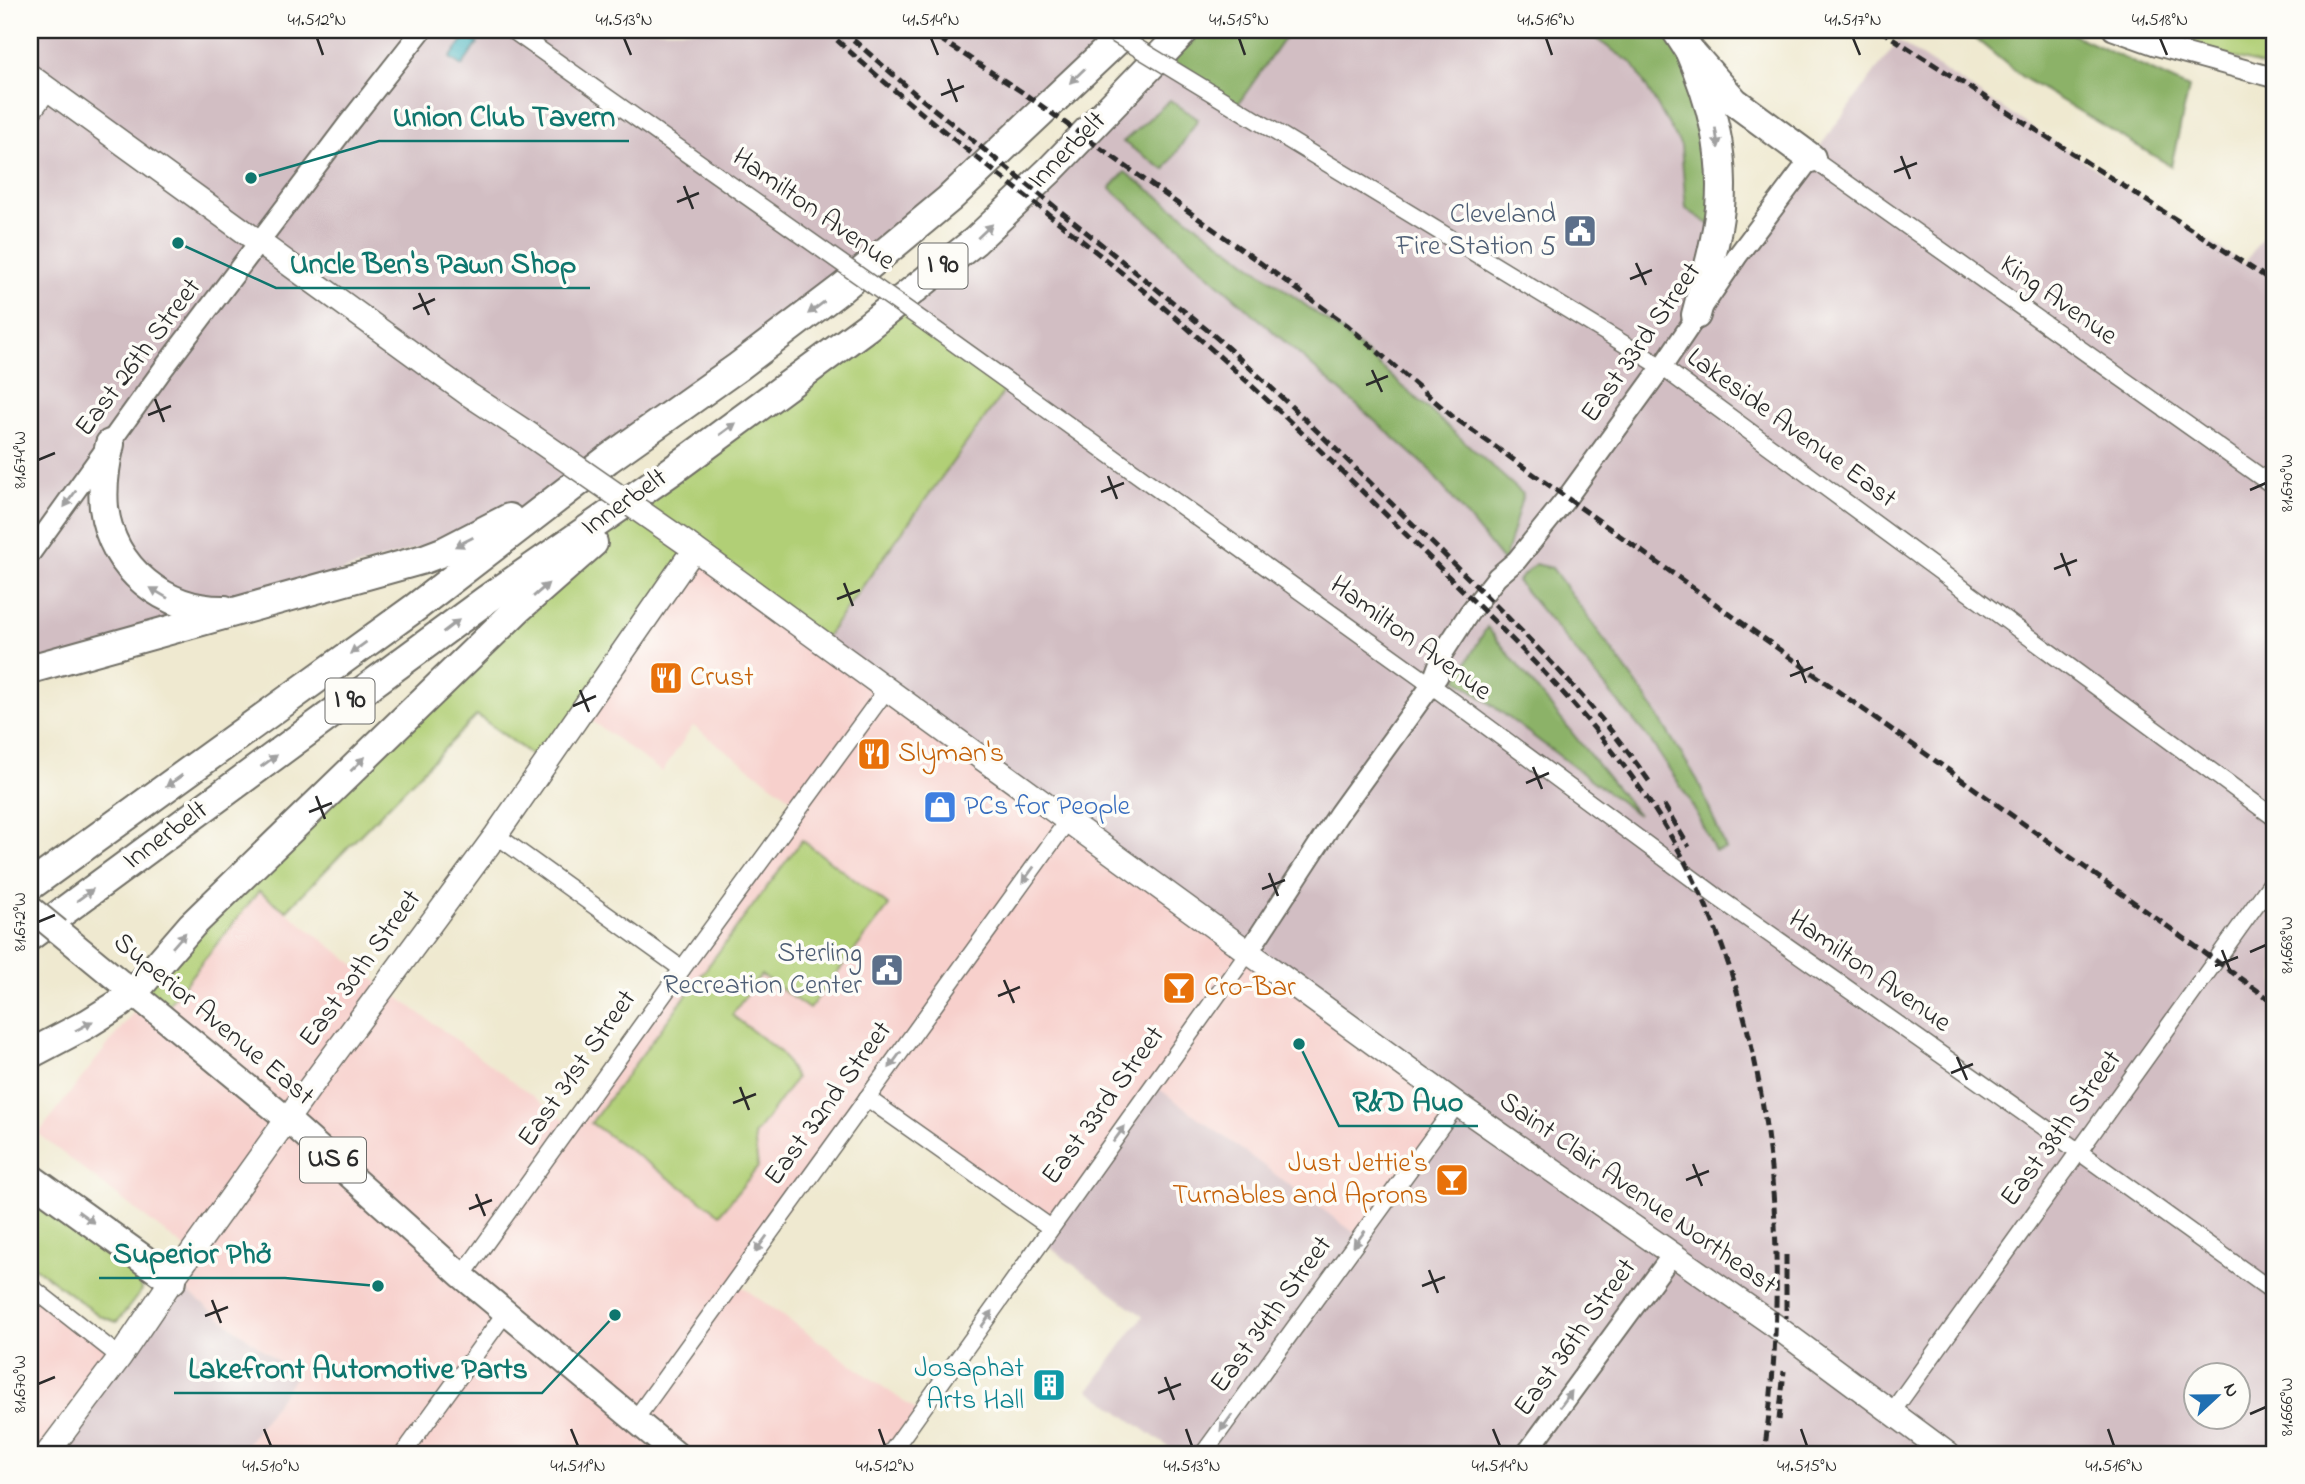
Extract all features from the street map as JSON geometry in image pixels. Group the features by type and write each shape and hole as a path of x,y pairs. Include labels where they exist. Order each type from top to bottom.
{"highway":[{"name":"Innerbelt","path":"30,886 416,607 608,459 738,367 910,233 1128,30"},
{"name":"Innerbelt","path":"30,936 486,600 673,470 867,327 975,241 1049,171 1185,30"},
{"path":"1683,40 1735,102 1811,158"},
{"path":"1683,40 1711,107 1718,136 1721,177 1715,237 1696,315"},
{"path":"110,444 103,476 104,509 110,533 132,570 149,587 167,598 189,606 209,610 248,609"},
{"path":"30,669 424,559 501,522 608,459"},
{"path":"30,1054 87,1024 134,992 202,915 519,609 673,470"},
{"path":"30,1178 172,1280"}],"main road":[{"name":"Saint Clair Avenue Northeast","path":"30,76 468,394 690,546 1457,1104 1774,1325 1948,1454"},
{"name":"East 30th Street","path":"47,1454 120,1357 172,1280 496,835 690,546"},
{"name":"Superior Avenue East","path":"30,908 288,1120 462,1276 672,1453"}],"street":[{"name":"Hamilton Avenue","path":"512,30 929,325 1431,685 1720,899 2275,1293"},
{"name":"Lakeside Avenue East","path":"1108,30 1661,367 2275,818"},
{"path":"2113,30 2275,78"},
{"name":"East 26th Street","path":"30,554 163,369 260,243 414,33"},
{"path":"30,116 49,90"},
{"name":"East 33rd Street","path":"890,1454 1249,951 1339,813 1431,685 1443,653 1469,613 1497,577 1517,560 1566,499 1811,158"},
{"name":"King Avenue","path":"1811,158 2275,487"},
{"name":"East 31st Street","path":"462,1276 887,689"},
{"name":"East 32nd Street","path":"634,1420 1068,820"},
{"path":"496,835 682,969"},
{"name":"East 38th Street","path":"1892,1412 2275,878"},
{"path":"867,1098 1051,1228"},
{"name":"East 34th Street","path":"1203,1454 1457,1104"},
{"name":"East 36th Street","path":"1526,1454 1672,1255"},
{"path":"31,1288 120,1357"},
{"path":"403,1454 506,1312"}],"shaded area":[{"path":"30,30 1128,30 842,288 501,522 30,669"},
{"path":"1290,30 1583,30 1633,64 1681,146 1686,209 1717,229 1697,312 1898,41 2244,264 2275,219 2275,1454 1178,1454 1089,1390 1143,1316 1041,1241 1154,1085 1360,1237 1456,1104 822,642 1010,383 897,302 1161,62 1236,107"},
{"path":"694,549 1457,1104 1360,1238 1051,1228 866,1099 734,1281 920,1413 898,1454 250,1454 243,1449 296,1375 172,1280 191,1253 38,1134 143,1000 161,1014 259,891 384,987 571,1124 801,806 693,726 662,772 581,713"},
{"path":"172,1280 296,1375 240,1454 47,1454"},
{"path":"30,1286 120,1357 47,1454 30,1454"}],"green space":[{"path":"1187,30 1290,30 1236,107 1161,62"},
{"path":"1583,30 1676,30 1701,80 1717,229 1686,209 1681,146 1633,64"},
{"path":"1965,30 2063,30 2189,88 2171,166 2022,77"},
{"path":"2139,30 2211,30 2275,45 2275,69 2159,37"},
{"path":"1170,100 1198,119 1165,170 1123,142"},
{"path":"1125,172 1342,332 1523,494 1504,562 1426,466 1110,188"},
{"path":"897,302 1010,383 822,642 694,549 545,765 477,715 286,911 259,891 161,1014 134,992 192,925 673,470"},
{"path":"1535,564 1552,568 1648,700 1698,781 1726,849 1715,851 1689,799 1650,740 1517,581"},
{"path":"1487,627 1638,815 1457,679"},
{"path":"802,840 889,906 809,1009 761,975 732,1015 781,1053 796,1078 754,1136 758,1167 720,1214 591,1123"},
{"path":"30,1199 97,1245 119,1254 137,1268 142,1290 117,1322 100,1316 30,1264"}],"water":[{"path":"467,35 478,43 462,66 450,58"}],"railway":[{"path":"826,30 908,102 1163,307 1272,404 1553,682 1617,757 1646,797 1673,839 1696,884 1724,950 1745,1019 1760,1091 1776,1237 1776,1311 1764,1454"},
{"path":"842,30 919,97 1211,333 1266,383 1544,654 1599,716 1649,781"},
{"path":"926,30 1022,92 1347,325 1452,416 2275,1003"},
{"path":"1880,30 2275,283"},
{"path":"1664,805 1689,847"},
{"path":"1786,1255 1786,1318"},
{"path":"1779,1420 1784,1371"}],"place":[{"name":"Union Club Tavern","path":"251,178"},
{"name":"Cleveland Fire Station 5","path":"1580,231"},
{"name":"Uncle Ben's Pawn Shop","path":"178,243"},
{"name":"Crust","path":"666,678"},
{"name":"Slyman's","path":"874,754"},
{"name":"PCs for People","path":"940,807"},
{"name":"Sterling Recreation Center","path":"887,970"},
{"name":"Cro-Bar","path":"1179,988"},
{"name":"R&D Auo","path":"1299,1044"},
{"name":"Just Jettie's Turnables and Aprons","path":"1452,1180"},
{"name":"Superior Phở","path":"378,1286"},
{"name":"Lakefront Automotive Parts","path":"615,1315"},
{"name":"Josaphat Arts Hall","path":"1049,1385"}]}
